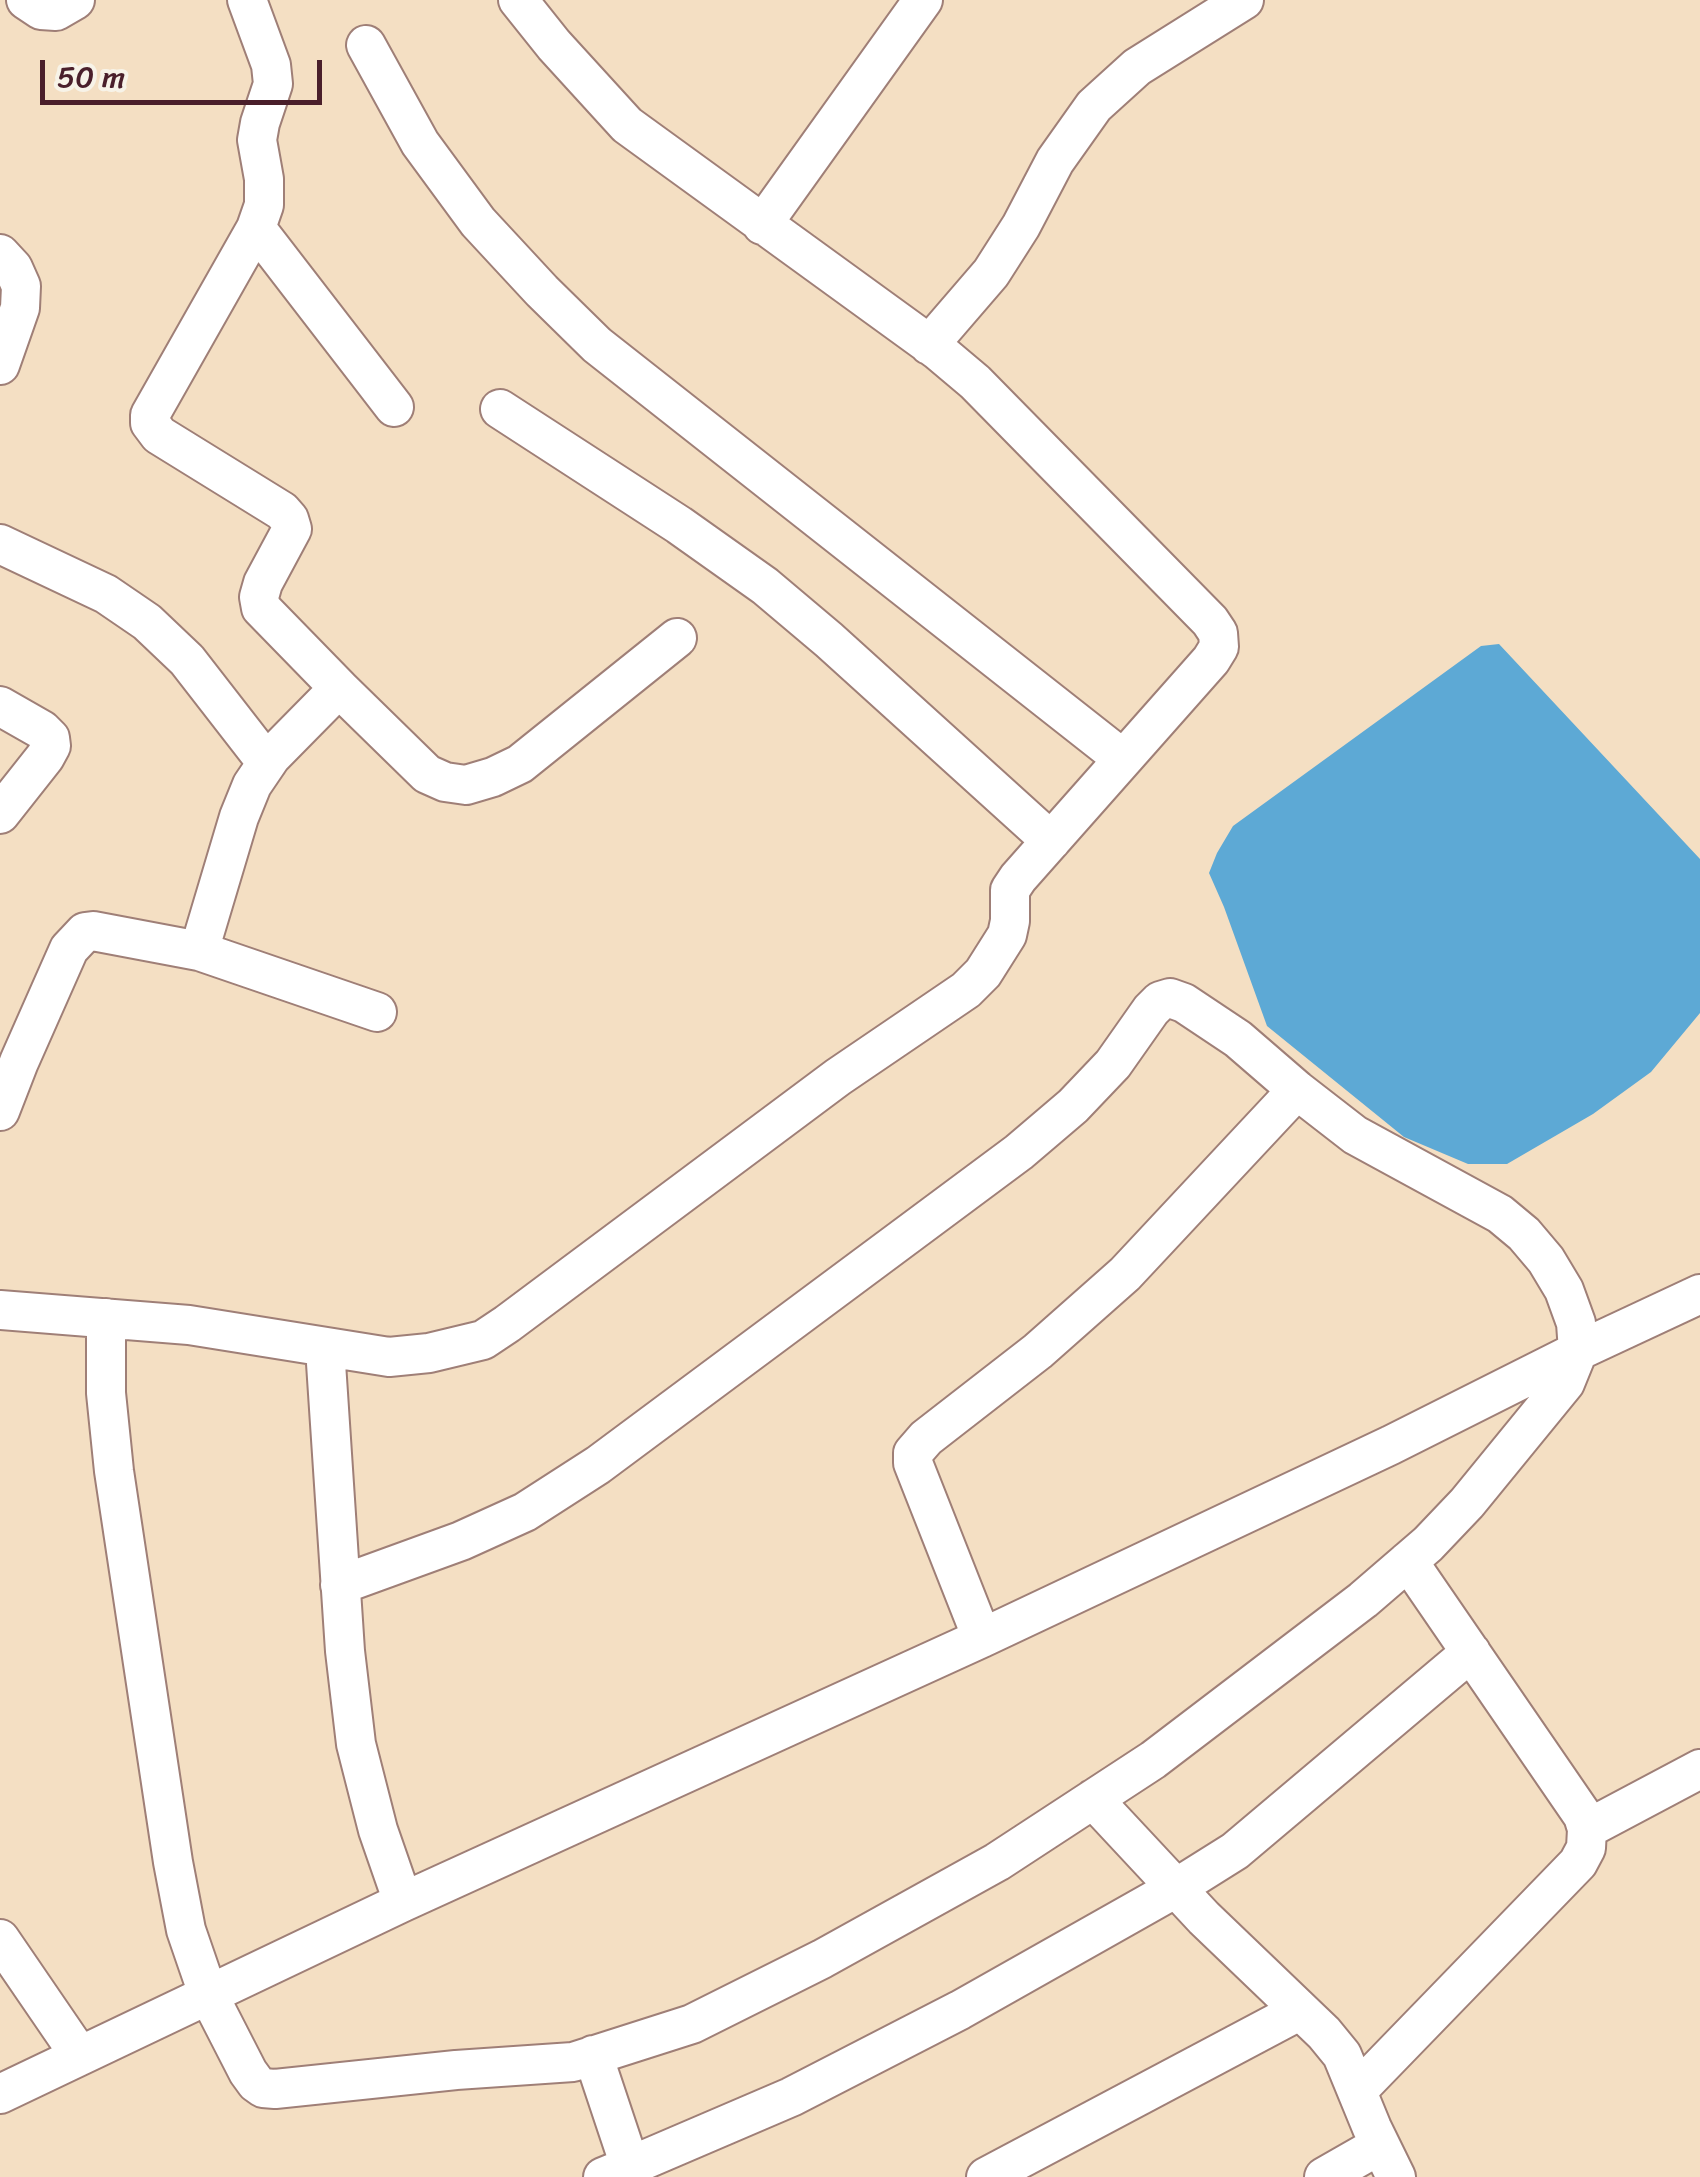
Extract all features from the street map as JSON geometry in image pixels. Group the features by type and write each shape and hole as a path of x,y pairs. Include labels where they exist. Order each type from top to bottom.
{"street":[{"path":"26,0 41,10 56,11 74,0"},
{"path":"247,0 271,66 273,84 257,140 264,205 256,228 150,415 150,423 159,435 289,519 292,529 263,584 261,608 427,774 444,782 466,785 520,764 677,638"},
{"path":"0,1310 189,1325 389,1357 429,1353 482,1340 838,1077 966,990 983,973 1008,935 1010,890 1212,660 1219,647 1218,633 1210,621 988,395 929,345 627,124 518,0"},
{"path":"762,224 922,0"},
{"path":"929,345 991,273 1022,226 1055,161 1094,106 1138,67 1244,0"},
{"path":"366,45 420,142 478,222 598,345 1123,760"},
{"path":"256,228 394,407"},
{"path":"0,254 21,286 20,308 0,364"},
{"path":"500,410 679,525 765,586 1051,841"},
{"path":"0,544 106,594 147,622 187,660 267,763"},
{"path":"199,951 252,785 267,763 338,688"},
{"path":"0,706 42,730 50,738 51,746 0,814"},
{"path":"0,1111 69,949 85,932 199,951 378,1012"},
{"path":"106,1318 106,1393 126,1550 186,1930 208,1994 248,2072 263,2088 276,2089 573,2062 692,2024 822,1959 997,1862 1152,1760 1363,1600 1408,1561 1467,1504 1565,1383 1578,1350 1576,1323 1564,1290 1546,1260 1500,1214 1355,1135 1238,1039 1184,1002 1170,998 1151,1010 1113,1064 1073,1106 1019,1152 598,1465 525,1512 461,1541 340,1585"},
{"path":"982,1638 913,1463 914,1453 926,1438 1038,1350 1125,1274 1297,1090"},
{"path":"0,2094 403,1902 982,1638 1700,1294"},
{"path":"325,1348 344,1650 356,1744 378,1830 403,1902"},
{"path":"1357,2090 1578,1863 1586,1848 1583,1816 1408,1561"},
{"path":"593,2055 617,2172 791,2097 960,2010 1235,1851 1471,1652"},
{"path":"1587,1829 1700,1769"},
{"path":"1094,1800 1342,2055 1388,2161 1324,2177"},
{"path":"0,1938 80,2056"},
{"path":"986,2177 1299,2010"}],"water":[{"path":"1499,644 1700,859 1700,1013 1651,1072 1593,1114 1507,1164 1468,1164 1404,1137 1267,1026 1209,873 1233,826 1481,646"}]}
